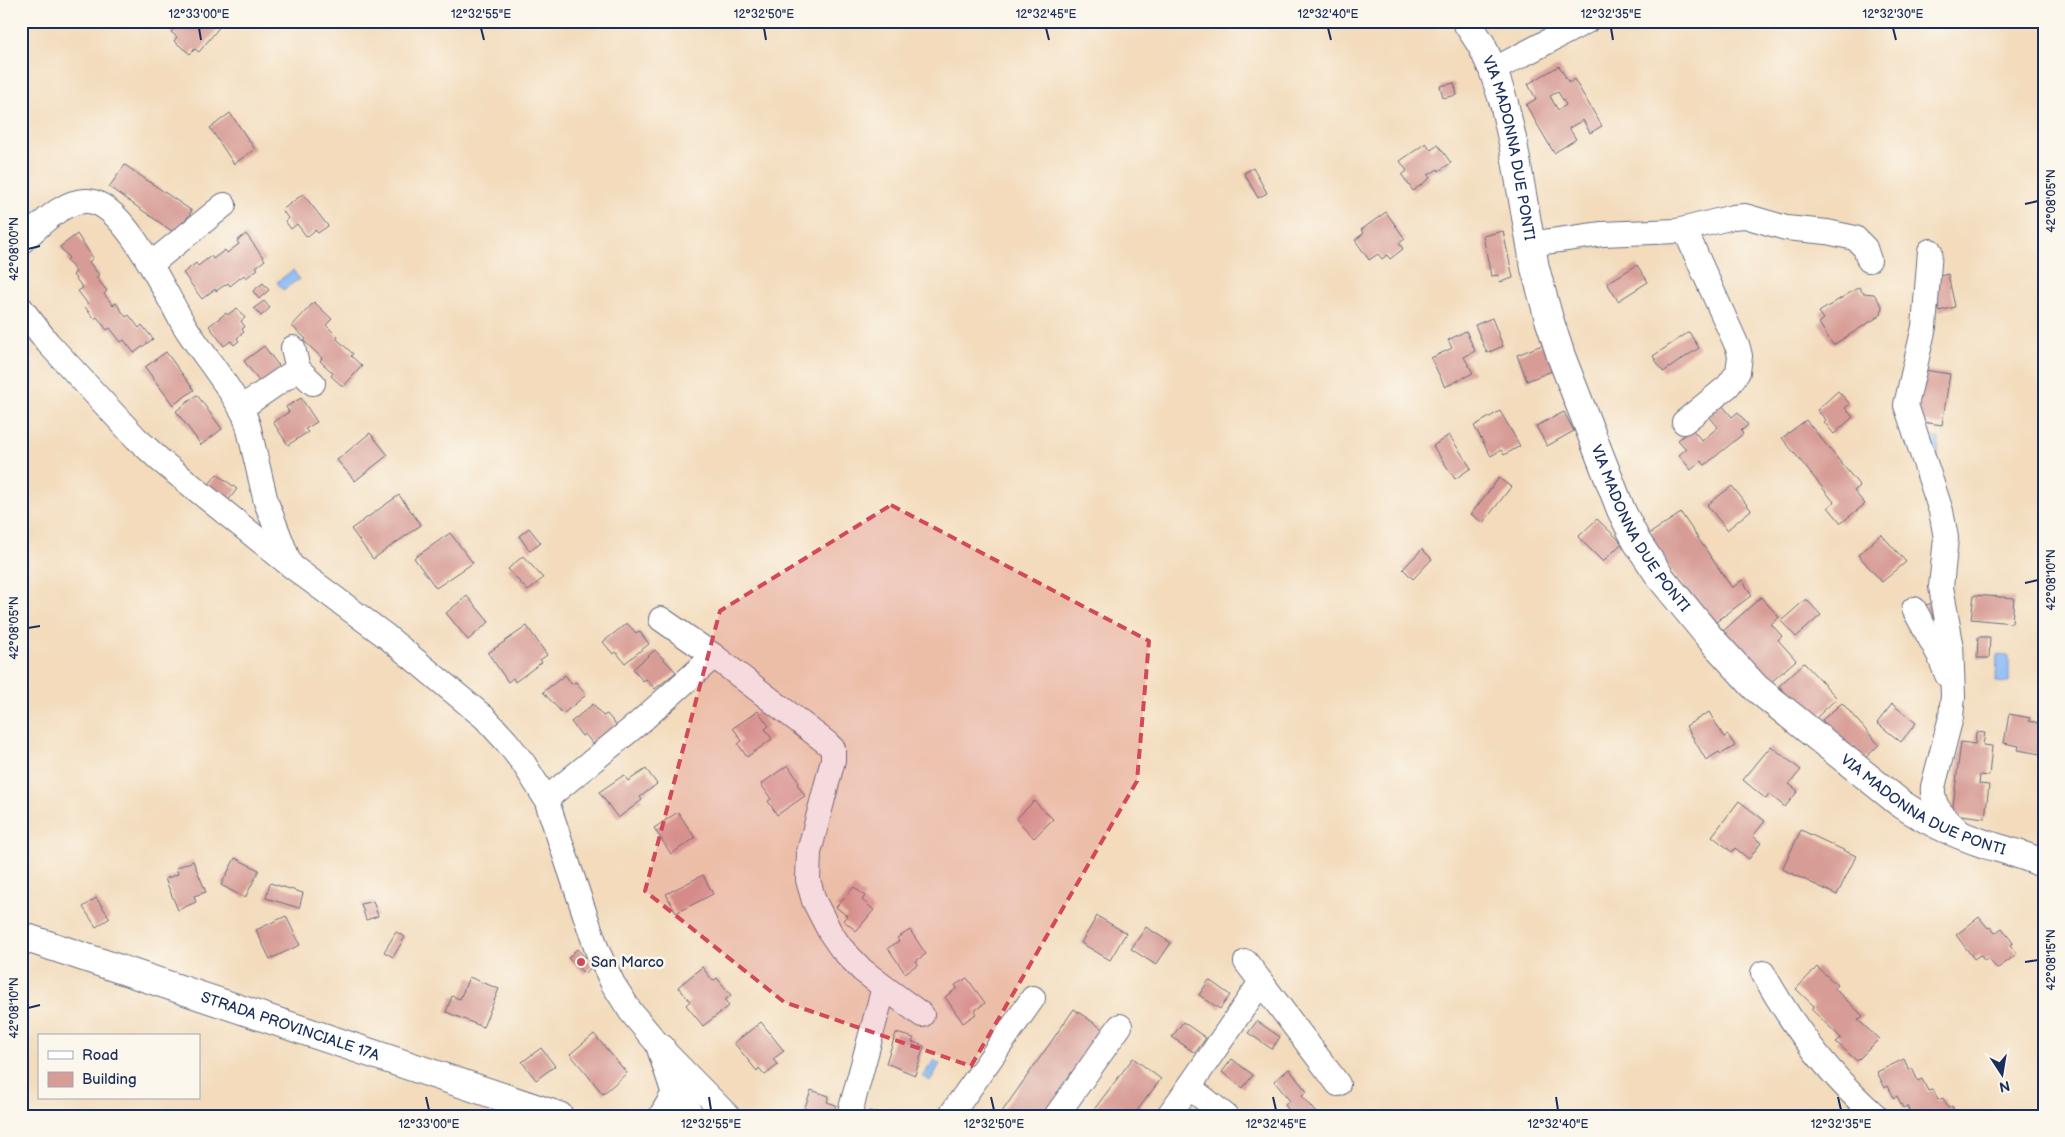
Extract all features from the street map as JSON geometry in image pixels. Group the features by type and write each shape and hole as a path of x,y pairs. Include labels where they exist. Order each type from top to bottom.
{"main road":[{"name":"VIA MADONNA DUE PONTI","path":"1466,21 1481,44 1493,70 1510,129 1539,285 1561,356 1621,510 1638,542 1661,578 1711,639 1756,688 1907,808 1932,822 1964,836 2021,854 2044,864"},
{"name":"STRADA PROVINCIALE 17A","path":"21,936 559,1116"},
{"path":"661,1048 676,1109"}],"street":[{"path":"1493,70 1587,21"},
{"path":"21,242 68,206 77,202 95,202 115,216 151,264 184,324 241,408 248,425 266,502 290,565"},
{"path":"151,264 224,205"},
{"path":"1530,244 1602,234 1685,230 1733,216 1745,216 1786,228 1827,232 1855,238 1865,248 1868,260"},
{"path":"1684,422 1735,379 1740,364 1738,348 1731,330 1685,230"},
{"path":"1930,251 1924,327 1906,405 1941,511 1945,529 1946,544 1941,588 1951,643 1954,696 1952,712 1933,786 1933,797 1939,810 1964,836"},
{"path":"21,308 48,343 144,446 290,565 386,636 485,718 516,752 546,799 604,967 622,999 661,1048 728,1116"},
{"path":"241,408 301,367"},
{"path":"1914,610 1942,661 1954,696"},
{"path":"661,619 714,656 827,742 833,750 833,760 809,852 808,880 814,901 838,944 856,964 922,1015"},
{"path":"546,799 640,722 714,656"},
{"path":"1246,962 1338,1084"},
{"path":"1762,973 1789,1017 1827,1068 1876,1116"},
{"path":"1168,1116 1261,982"},
{"path":"849,1116 884,987"},
{"path":"950,1116 1033,998"},
{"path":"1058,1115 1120,1026"},
{"path":"1189,1087 1226,1116"}],"highlighted area":[{"path":"891,505 1149,641 1137,781 971,1066 784,1002 645,891 720,611"}],"water":[{"path":"293,270 299,279 283,290 277,282"},
{"path":"1929,438 1939,438 1938,459 1928,458"},
{"path":"1997,655 2009,656 2009,683 1996,682"},
{"path":"934,1060 940,1064 930,1081 923,1076"}],"building":[{"path":"180,21 217,21 221,25 199,52 195,49 190,54 174,41 177,37 171,32"},
{"path":"1559,66 1569,83 1574,79 1602,126 1590,133 1583,120 1569,128 1576,139 1554,153 1526,105 1536,99 1528,84","holes":["1558,92 1566,105 1558,110 1550,96"]},
{"path":"1454,83 1457,95 1443,98 1440,86"},
{"path":"230,113 255,149 234,164 210,128"},
{"path":"1426,143 1431,150 1438,145 1451,163 1439,171 1438,169 1428,175 1430,178 1413,191 1402,175 1407,171 1400,161"},
{"path":"125,165 192,211 176,234 109,187"},
{"path":"1253,168 1267,193 1258,198 1244,173"},
{"path":"303,194 328,226 318,233 315,230 307,237 297,224 291,229 285,221 288,218 282,210"},
{"path":"1386,212 1405,239 1399,243 1403,249 1390,259 1387,255 1382,259 1378,254 1369,260 1355,240 1364,233 1361,230"},
{"path":"1503,231 1513,278 1500,282 1499,275 1491,276 1483,236"},
{"path":"77,234 93,258 89,262 99,275 96,277 107,291 104,294 113,305 116,303 126,317 129,315 139,328 142,325 153,339 134,353 124,340 121,342 110,328 107,330 97,317 94,319 85,307 88,304 78,291 83,288 73,275 76,272 67,260 69,258 60,247"},
{"path":"246,234 265,260 256,267 258,269 246,278 244,275 230,286 228,283 216,291 215,289 202,299 183,273 196,263 198,266 211,256 213,259 225,250 227,253 239,244 237,241"},
{"path":"1637,265 1648,282 1618,301 1607,283"},
{"path":"1948,274 1955,307 1939,311 1931,278"},
{"path":"263,283 269,290 259,299 253,291"},
{"path":"1859,287 1863,293 1874,294 1882,306 1881,315 1833,345 1819,323 1824,319 1819,312"},
{"path":"264,301 270,308 261,316 254,308"},
{"path":"314,302 332,319 326,325 353,354 351,356 362,366 343,387 331,376 333,373 320,361 322,358 304,341 306,339 292,326"},
{"path":"237,308 245,318 241,321 245,327 242,329 244,332 237,338 239,341 234,345 231,341 224,346 209,326 226,313 227,315"},
{"path":"1492,318 1503,346 1487,353 1475,325"},
{"path":"1466,331 1475,351 1464,357 1473,373 1445,387 1431,358 1452,348 1448,340"},
{"path":"1689,332 1699,348 1663,372 1653,356"},
{"path":"1547,343 1557,369 1527,381 1517,355"},
{"path":"264,346 281,369 261,384 244,361"},
{"path":"166,352 194,390 173,405 145,367"},
{"path":"1924,370 1950,374 1942,425 1916,421"},
{"path":"1838,391 1850,404 1845,408 1853,417 1834,434 1824,422 1826,420 1817,410"},
{"path":"197,395 222,429 201,445 176,411"},
{"path":"301,398 317,422 305,429 308,432 288,445 273,422 289,412 286,407"},
{"path":"1722,405 1732,417 1738,412 1748,425 1741,431 1743,434 1705,465 1701,461 1691,470 1679,455 1686,449 1678,440 1692,429 1702,441 1718,427 1709,416"},
{"path":"1500,411 1520,446 1504,455 1501,450 1491,456 1474,426"},
{"path":"1564,412 1574,431 1547,446 1536,426"},
{"path":"1806,420 1860,486 1854,491 1865,504 1841,523 1828,507 1834,502 1782,438"},
{"path":"370,433 388,455 355,481 337,460"},
{"path":"1449,435 1471,468 1455,479 1433,446"},
{"path":"217,474 237,489 227,502 207,487"},
{"path":"1499,478 1511,487 1483,523 1471,514"},
{"path":"1732,486 1751,510 1727,530 1707,505"},
{"path":"399,495 421,525 373,559 351,529"},
{"path":"1681,513 1732,588 1742,580 1752,595 1712,625 1646,536"},
{"path":"1597,519 1622,543 1603,562 1578,537"},
{"path":"529,528 541,543 530,551 519,536"},
{"path":"450,533 473,563 436,588 414,558"},
{"path":"1881,534 1906,562 1882,582 1858,555"},
{"path":"1422,549 1432,559 1413,579 1403,569"},
{"path":"523,556 543,578 528,591 508,569"},
{"path":"1974,595 2014,598 2012,623 1971,619"},
{"path":"467,596 489,622 468,640 446,613"},
{"path":"1761,597 1779,617 1771,624 1782,636 1778,640 1796,660 1769,684 1722,632"},
{"path":"1806,599 1821,615 1796,637 1781,621"},
{"path":"1934,603 1937,614 1928,616 1925,605"},
{"path":"627,623 636,633 639,631 649,644 625,663 616,652 613,654 603,642"},
{"path":"527,626 547,655 540,660 542,662 515,682 513,678 508,682 488,653"},
{"path":"1978,637 1990,637 1989,658 1977,658"},
{"path":"655,650 676,672 655,689 646,679 643,681 633,669"},
{"path":"1804,663 1837,698 1813,721 1779,686"},
{"path":"565,675 572,684 576,682 586,695 563,714 543,692"},
{"path":"1842,703 1879,745 1864,759 1853,746 1849,750 1822,720"},
{"path":"593,704 603,716 607,714 617,726 594,745 585,734 582,736 571,722"},
{"path":"1892,704 1916,723 1901,742 1877,723"},
{"path":"758,711 769,726 765,729 772,739 747,757 738,744 742,741 733,728"},
{"path":"1709,712 1724,737 1728,735 1735,746 1721,754 1719,752 1706,760 1686,726"},
{"path":"2009,714 2030,718 2029,721 2044,724 2040,754 2018,750 2019,746 2004,743"},
{"path":"1976,732 1985,733 1983,745 1992,746 1989,776 1980,775 1979,784 1989,785 1985,818 1952,814 1961,742 1975,744"},
{"path":"1771,746 1801,770 1789,784 1798,791 1785,807 1769,794 1766,799 1743,780"},
{"path":"788,765 805,796 777,815 768,801 771,799 761,784"},
{"path":"646,769 657,784 640,797 642,800 618,818 599,792 624,775 628,781"},
{"path":"1034,801 1053,819 1034,838 1016,819"},
{"path":"1739,801 1765,821 1753,836 1761,843 1749,859 1735,848 1732,852 1712,836"},
{"path":"678,812 695,838 671,854 654,828"},
{"path":"2044,824 2044,851 2037,849"},
{"path":"1801,830 1856,856 1837,895 1782,869"},
{"path":"235,858 259,870 245,898 221,885"},
{"path":"193,861 206,892 194,896 196,902 178,910 165,879 178,874 176,868"},
{"path":"703,875 713,894 676,913 666,894"},
{"path":"270,883 303,893 299,908 266,898"},
{"path":"854,887 865,896 862,900 874,910 856,931 843,920 847,916 836,907"},
{"path":"96,898 110,918 96,927 83,907"},
{"path":"373,901 378,916 366,920 361,904"},
{"path":"286,916 300,945 270,959 256,930"},
{"path":"1097,916 1126,933 1110,960 1081,943"},
{"path":"1979,917 1995,933 2002,928 2013,943 2010,945 2017,954 1997,969 1988,958 1985,961 1980,955 1974,959 1956,935"},
{"path":"1146,927 1171,943 1156,965 1131,949"},
{"path":"910,930 926,954 916,961 918,964 905,973 888,948 899,941 897,938"},
{"path":"396,932 405,937 393,957 384,952"},
{"name":"San Marco","path":"577,949 593,965 585,974 568,958"},
{"path":"702,967 713,981 717,978 731,995 725,1000 729,1006 703,1026 686,1005 690,1001 678,987"},
{"path":"1817,967 1837,985 1834,988 1863,1016 1858,1020 1879,1039 1857,1061 1836,1042 1841,1038 1811,1009 1814,1006 1796,989"},
{"path":"469,977 499,989 483,1027 446,1012 452,996 460,999"},
{"path":"967,978 985,1003 974,1011 976,1014 963,1023 945,997 957,988 955,985"},
{"path":"1209,980 1230,995 1220,1009 1199,995"},
{"path":"1074,1009 1104,1030 1045,1116 999,1116"},
{"path":"1257,1021 1280,1037 1272,1049 1248,1033"},
{"path":"761,1022 784,1051 773,1059 778,1065 765,1075 759,1068 757,1071 734,1043"},
{"path":"1183,1022 1206,1038 1195,1053 1172,1037"},
{"path":"896,1033 914,1038 912,1042 924,1046 915,1075 886,1063"},
{"path":"594,1034 627,1073 603,1094 570,1054"},
{"path":"541,1048 555,1066 536,1080 522,1062"},
{"path":"1133,1058 1161,1079 1133,1116 1089,1116"},
{"path":"1232,1059 1253,1075 1243,1088 1222,1072"},
{"path":"1904,1059 1909,1070 1912,1068 1918,1081 1922,1079 1928,1091 1933,1089 1938,1100 1943,1098 1948,1108 1952,1106 1957,1116 1911,1116 1907,1106 1903,1108 1897,1096 1894,1098 1888,1086 1885,1088 1877,1072"},
{"path":"1289,1069 1307,1092 1302,1096 1316,1113 1313,1116 1293,1116 1285,1105 1290,1101 1274,1081"},
{"path":"811,1090 829,1096 827,1102 836,1105 832,1116 802,1116"},
{"path":"869,1111 887,1115 887,1116 868,1116"}],"place":[{"name":"San Marco","path":"581,962"}]}
